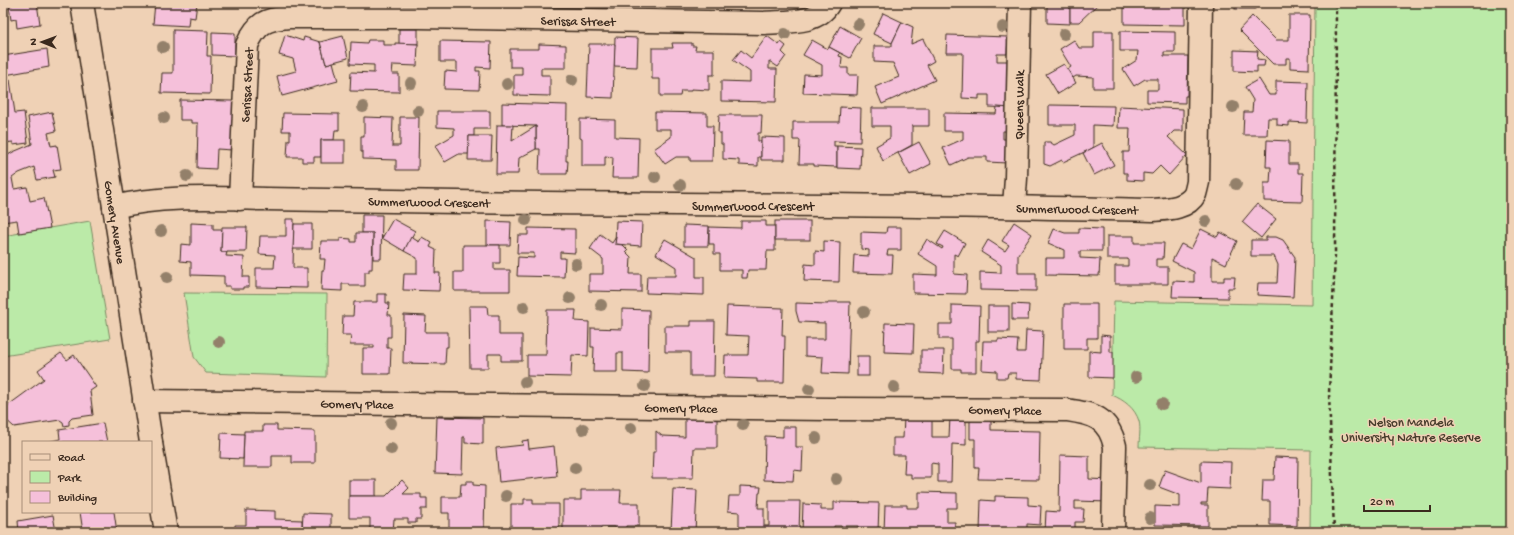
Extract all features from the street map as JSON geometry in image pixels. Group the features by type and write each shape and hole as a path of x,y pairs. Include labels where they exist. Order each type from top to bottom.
{"street":[{"name":"Gomery Avenue","path":"82,3 151,441"},
{"name":"Serissa Street","path":"240,199 247,45 253,32 260,24 274,18 289,16 420,17 764,23 807,20 818,15 829,3"},
{"name":"Queens Walk","path":"1014,207 1020,3"},
{"name":"Summerwood Crescent","path":"114,207 133,202 152,200 240,199 1014,207 1152,210 1173,208 1186,203 1194,196 1198,182 1201,3"},
{"name":"Gomery Place","path":"144,401 830,409 1066,410 1097,417 1108,427 1112,436 1115,446 1113,532"},
{"name":"Gomery Avenue","path":"152,448 166,532"}],"path":[{"path":"1334,532 1329,394 1335,255 1336,3"}],"green space":[{"name":"Nelson Mandela University Nature Reserve","path":"1315,3 1511,3 1511,532 1310,532 1311,450 1139,447 1140,427 1135,412 1121,399 1112,395 1114,301 1312,305"},
{"path":"90,221 110,339 3,356 3,236"},
{"path":"184,293 327,294 326,377 206,373 194,357"}],"building":[{"path":"13,3 37,3 40,24 17,28 16,19 11,20 9,6 13,5"},
{"path":"155,3 197,3 195,18 189,17 188,26 153,24"},
{"path":"949,3 1006,3 1006,8 949,7"},
{"path":"1047,3 1070,3 1070,24 1047,23"},
{"path":"1075,3 1099,3 1079,22 1070,22 1070,5"},
{"path":"1142,3 1185,3 1185,25 1124,24 1124,5 1142,5"},
{"path":"1235,3 1255,3 1255,9 1235,9"},
{"path":"883,13 902,22 892,43 873,34"},
{"path":"1289,15 1310,15 1309,69 1290,68 1290,58 1286,58 1286,64 1273,64 1239,30 1252,16 1276,40 1289,40"},
{"path":"902,22 913,27 911,44 923,39 934,61 927,65 935,80 882,104 875,87 899,77 893,63 874,62 874,46 892,46"},
{"path":"840,26 861,38 850,58 829,47"},
{"path":"399,29 418,29 418,44 399,44"},
{"path":"173,30 208,31 207,56 211,56 210,94 161,93 162,73 173,73"},
{"path":"1094,31 1113,31 1113,88 1093,88 1093,77 1076,76 1073,78 1068,69 1071,67 1060,49 1074,40 1079,48 1094,48"},
{"path":"1120,31 1175,32 1175,52 1164,52 1164,56 1188,56 1187,96 1185,96 1185,103 1147,102 1147,90 1158,90 1158,79 1145,79 1134,86 1123,69 1137,60 1138,51 1120,51"},
{"path":"212,32 235,33 235,56 212,55"},
{"path":"285,35 303,41 304,37 320,42 326,64 333,62 338,81 282,96 277,76 296,71 293,59 279,55"},
{"path":"947,35 1008,37 1007,54 997,54 997,61 1013,61 1011,108 989,107 989,95 979,95 979,99 962,98 963,53 946,53"},
{"path":"343,36 348,58 326,64 320,42"},
{"path":"767,36 779,45 781,42 786,46 782,52 786,56 778,67 769,61 769,69 777,69 776,102 721,101 721,81 750,82 750,72 733,60 741,50 751,58"},
{"path":"615,37 638,38 637,67 614,66"},
{"path":"368,40 383,40 383,45 395,45 395,43 418,44 417,66 393,65 392,74 399,74 399,92 350,91 351,72 374,73 374,65 350,64 351,42 367,43"},
{"path":"812,40 828,49 829,47 840,53 839,56 842,57 841,68 848,68 848,75 858,75 857,95 803,93 804,74 822,75 822,65 803,55"},
{"path":"440,41 491,42 490,68 476,67 476,71 480,71 479,90 444,89 445,71 457,72 457,62 440,62"},
{"path":"672,43 692,43 692,46 696,46 695,50 714,50 714,75 709,75 709,90 691,89 691,91 681,91 680,96 660,96 660,79 652,79 652,48 673,48"},
{"path":"539,44 566,45 566,68 541,68 541,75 550,75 550,96 514,95 514,75 522,75 522,67 510,67 510,49 539,49"},
{"path":"589,44 615,44 613,98 587,97"},
{"path":"47,49 49,67 5,75 3,56"},
{"path":"1234,50 1258,51 1257,59 1265,60 1264,66 1257,66 1257,72 1234,71"},
{"path":"1064,64 1076,83 1058,94 1046,74"},
{"path":"1259,79 1269,95 1276,95 1276,81 1308,82 1307,123 1289,122 1289,126 1277,125 1277,118 1268,118 1267,135 1243,135 1244,112 1252,112 1253,100 1245,87"},
{"path":"10,80 15,113 24,112 28,143 13,145 13,142 3,143 3,81"},
{"path":"180,100 233,101 232,150 217,149 216,169 197,168 198,123 191,123 191,120 180,120"},
{"path":"502,103 567,105 567,174 539,174 540,149 536,149 536,126 502,125"},
{"path":"1049,105 1114,106 1113,126 1093,125 1093,148 1063,162 1062,160 1050,166 1044,164 1044,142 1050,142 1054,145 1075,135 1075,125 1049,125"},
{"path":"1119,106 1183,109 1183,131 1174,131 1168,137 1187,155 1169,175 1160,166 1152,174 1143,173 1143,181 1127,180 1127,173 1123,173 1123,152 1129,152 1130,128 1118,128"},
{"path":"840,107 861,108 860,142 834,141 834,146 837,146 837,167 799,164 800,140 793,140 793,122 839,122"},
{"path":"997,107 1011,108 1013,131 1003,131 1003,139 1007,139 1007,163 987,162 987,157 968,157 951,165 943,148 963,139 963,131 944,131 944,113 996,114"},
{"path":"872,108 929,108 929,126 912,126 912,145 883,161 876,146 890,138 890,126 872,126"},
{"path":"437,111 490,111 490,129 474,129 474,136 469,136 469,154 459,154 445,162 435,146 454,135 454,128 437,127"},
{"path":"52,112 56,131 48,133 51,146 57,145 61,169 53,170 55,177 37,180 34,167 19,173 12,178 14,189 27,187 30,201 44,198 50,228 19,233 17,220 3,222 3,158 32,144 28,117"},
{"path":"655,112 707,113 707,126 713,126 712,161 690,161 690,157 676,157 665,164 654,149 671,137 671,129 655,129"},
{"path":"283,113 339,114 339,130 335,130 334,140 321,140 321,157 314,157 314,162 302,162 302,157 287,157 290,131 282,131"},
{"path":"719,115 762,115 761,133 758,133 758,141 761,141 761,157 758,157 758,166 739,165 739,160 723,159 721,133 718,133"},
{"path":"364,117 393,118 392,146 400,146 400,117 419,117 418,170 396,170 396,160 363,159 363,152 361,152 361,136 364,136"},
{"path":"580,119 615,120 615,137 639,138 638,178 612,178 613,157 605,156 605,166 582,166"},
{"path":"497,125 513,125 512,141 536,126 536,149 519,158 518,174 496,174"},
{"path":"469,136 492,136 491,160 468,160"},
{"path":"761,137 785,138 785,160 761,160"},
{"path":"321,140 345,140 345,163 321,163"},
{"path":"1267,140 1289,141 1289,164 1298,164 1298,173 1303,173 1302,202 1264,201 1264,183 1270,183 1271,167 1266,167"},
{"path":"919,142 931,164 910,175 898,153"},
{"path":"1102,143 1114,165 1094,175 1083,153"},
{"path":"837,146 861,147 860,169 837,168"},
{"path":"1257,204 1276,219 1261,238 1242,222"},
{"path":"362,215 382,215 381,259 373,259 373,233 362,233"},
{"path":"286,219 294,219 293,268 307,268 307,288 256,287 256,268 274,268 275,255 259,254 260,236 286,236"},
{"path":"393,219 415,231 404,251 382,238"},
{"path":"487,221 511,222 510,245 487,245"},
{"path":"616,221 642,222 641,246 615,244"},
{"path":"741,221 766,221 766,226 775,226 775,251 767,251 766,270 748,270 747,278 742,278 742,270 720,270 720,254 714,254 714,244 709,244 709,227 741,228"},
{"path":"775,221 810,221 810,240 775,240"},
{"path":"1014,222 1032,234 1018,255 1018,273 1036,273 1036,291 980,290 980,272 1001,273 1001,265 981,252 988,240 1005,251 1009,245 1002,241"},
{"path":"191,223 213,224 213,230 222,230 221,252 227,252 226,256 244,257 243,277 249,277 249,287 243,287 243,289 230,289 230,286 224,286 224,276 191,275 191,262 180,261 181,244 191,245"},
{"path":"294,224 312,224 312,249 293,249"},
{"path":"684,225 709,226 708,246 684,246"},
{"path":"222,227 247,227 246,252 221,252"},
{"path":"887,227 901,227 901,250 888,250 887,255 893,255 892,274 853,273 854,255 869,256 869,250 861,249 861,232 886,233"},
{"path":"528,228 575,229 575,253 560,252 560,258 565,258 564,277 517,276 518,257 534,258 534,253 517,253 518,235 528,235"},
{"path":"1079,228 1102,229 1102,251 1080,251 1080,258 1100,259 1099,276 1046,275 1046,258 1064,258 1064,250 1048,243 1054,229 1065,233 1079,233"},
{"path":"1201,229 1217,237 1220,232 1237,241 1226,264 1212,257 1212,281 1224,281 1224,277 1235,277 1234,288 1228,288 1228,298 1172,297 1173,281 1194,282 1194,272 1172,261 1181,244 1191,249"},
{"path":"945,231 965,243 958,256 954,254 954,274 967,275 966,294 913,293 913,274 937,275 937,266 918,254 927,239 942,249 943,247 937,244"},
{"path":"356,233 373,233 372,269 369,269 369,272 365,272 365,286 350,286 350,284 342,284 342,291 321,290 322,270 324,270 325,259 320,259 321,241 340,241 340,238 351,239 351,242 356,242"},
{"path":"600,234 612,243 616,237 615,244 623,245 628,250 626,252 631,257 630,274 641,274 641,292 589,291 589,274 603,274 603,259 590,249"},
{"path":"1107,236 1134,236 1134,243 1164,243 1163,259 1156,259 1156,267 1168,267 1168,284 1115,284 1115,266 1128,266 1128,259 1107,259"},
{"path":"411,237 419,242 422,237 432,243 430,247 436,250 435,273 440,273 439,291 403,290 404,274 417,274 417,258 404,251"},
{"path":"1266,237 1276,237 1283,240 1295,257 1293,297 1257,295 1258,283 1277,283 1278,265 1274,256 1251,256 1251,240 1266,240"},
{"path":"665,239 696,257 696,277 704,277 704,295 646,293 647,276 676,276 676,267 656,254"},
{"path":"824,241 840,242 839,282 804,281 805,264 815,265 815,251 824,252"},
{"path":"463,245 500,245 500,263 494,263 494,270 510,270 510,291 454,291 454,272 463,272"},
{"path":"377,294 386,294 386,303 389,303 388,315 391,315 391,337 387,337 387,348 391,348 390,374 363,374 363,348 374,348 374,345 350,345 351,335 342,335 343,316 353,316 354,302 377,302"},
{"path":"828,302 850,302 848,374 822,373 823,357 805,356 805,339 825,339 825,323 799,322 796,311 796,303 828,304"},
{"path":"1012,304 1029,305 1028,320 1012,320"},
{"path":"1064,304 1097,304 1097,338 1087,338 1087,349 1064,349"},
{"path":"952,305 980,306 979,341 976,341 976,372 961,372 961,369 952,369 952,339 939,339 939,324 952,324"},
{"path":"469,306 487,306 488,315 499,315 499,335 522,335 522,361 501,361 501,354 488,354 488,368 470,368"},
{"path":"727,306 783,308 782,336 785,336 784,382 757,382 757,379 724,378 725,355 748,355 749,336 726,335"},
{"path":"988,306 1009,306 1009,332 988,332"},
{"path":"622,309 649,310 648,373 623,372 623,353 617,353 617,372 593,372 594,347 591,347 591,328 622,329"},
{"path":"547,310 576,310 575,321 589,322 588,356 572,355 571,377 527,376 527,355 546,355"},
{"path":"404,315 426,316 425,332 448,332 448,347 446,347 445,364 403,363"},
{"path":"691,321 715,321 714,376 690,376 690,352 665,352 665,326 691,326"},
{"path":"885,323 914,324 913,353 884,352"},
{"path":"1026,330 1043,331 1041,380 1016,379 1016,373 1008,373 1007,378 997,378 997,371 982,370 983,341 998,341 998,339 1018,340 1017,352 1025,352"},
{"path":"1101,335 1110,336 1110,352 1113,352 1113,378 1089,377 1089,351 1101,352"},
{"path":"921,350 944,350 943,374 921,373"},
{"path":"61,353 67,360 74,355 96,387 90,391 93,415 72,418 69,421 69,425 64,426 63,422 60,420 14,427 3,417 3,409 44,379 38,370"},
{"path":"857,356 869,356 869,376 857,376"},
{"path":"437,417 483,418 483,444 465,443 465,437 463,437 462,474 435,473"},
{"path":"685,417 717,418 717,448 694,448 693,478 652,478 653,452 656,452 656,431 662,436 685,437"},
{"path":"950,417 966,417 966,445 952,444 951,482 938,482 938,464 931,463 931,478 911,478 911,474 904,474 905,455 893,455 893,438 903,438 904,418 932,419 932,437 949,437"},
{"path":"970,420 991,420 991,430 1040,431 1039,480 978,479 979,468 975,468 975,439 970,439"},
{"path":"103,423 107,441 52,441 60,439 59,430"},
{"path":"263,425 277,425 277,430 315,431 315,463 292,463 292,456 272,456 272,467 243,467 244,431 263,431"},
{"path":"783,427 796,427 796,447 803,447 802,471 794,470 793,481 764,480 765,436 783,437"},
{"path":"221,433 244,434 243,459 220,458"},
{"path":"528,440 529,449 554,446 557,476 499,482 496,448 523,445 522,441"},
{"path":"1060,455 1089,456 1089,479 1109,480 1109,502 1075,501 1075,509 1084,509 1083,522 1075,522 1075,532 1045,532 1046,511 1059,512"},
{"path":"1275,457 1298,458 1297,526 1270,525 1270,501 1262,501 1263,480 1274,480"},
{"path":"1201,461 1231,462 1230,489 1208,488 1207,503 1201,503 1201,505 1208,505 1208,526 1155,525 1155,506 1180,507 1180,495 1159,487 1165,470 1201,483"},
{"path":"349,480 376,480 376,496 349,496"},
{"path":"402,480 409,488 403,494 421,494 421,498 427,498 427,509 421,509 421,519 416,519 416,523 408,523 408,519 394,519 393,532 370,532 370,518 349,518 349,496 386,496"},
{"path":"466,481 473,481 473,485 485,486 484,532 449,532 449,513 442,513 442,497 460,497 461,484 466,484"},
{"path":"740,486 761,487 758,508 764,508 764,526 769,526 769,501 800,501 799,532 739,532 739,512 728,511 729,496 740,496"},
{"path":"673,489 697,490 695,532 671,531"},
{"path":"581,490 621,490 620,503 639,503 639,526 626,526 626,529 601,527 601,532 563,532 563,500 581,500"},
{"path":"919,492 957,493 957,508 947,508 947,522 955,522 954,532 884,532 885,505 907,505 907,508 919,508"},
{"path":"995,496 1028,497 1028,505 1041,506 1040,525 1027,524 1027,532 980,532 981,500 995,501"},
{"path":"524,499 533,499 533,504 559,504 559,529 541,529 541,532 511,532 511,504 524,504"},
{"path":"834,502 879,503 878,532 858,532 858,526 834,526 834,532 802,532 803,504 821,505 821,510 834,510"},
{"path":"246,510 275,511 275,519 302,520 302,532 235,532 235,525 246,525"},
{"path":"80,513 114,513 117,532 83,532"},
{"path":"303,513 331,514 331,532 302,532"},
{"path":"53,515 56,532 19,532 18,521"}]}
